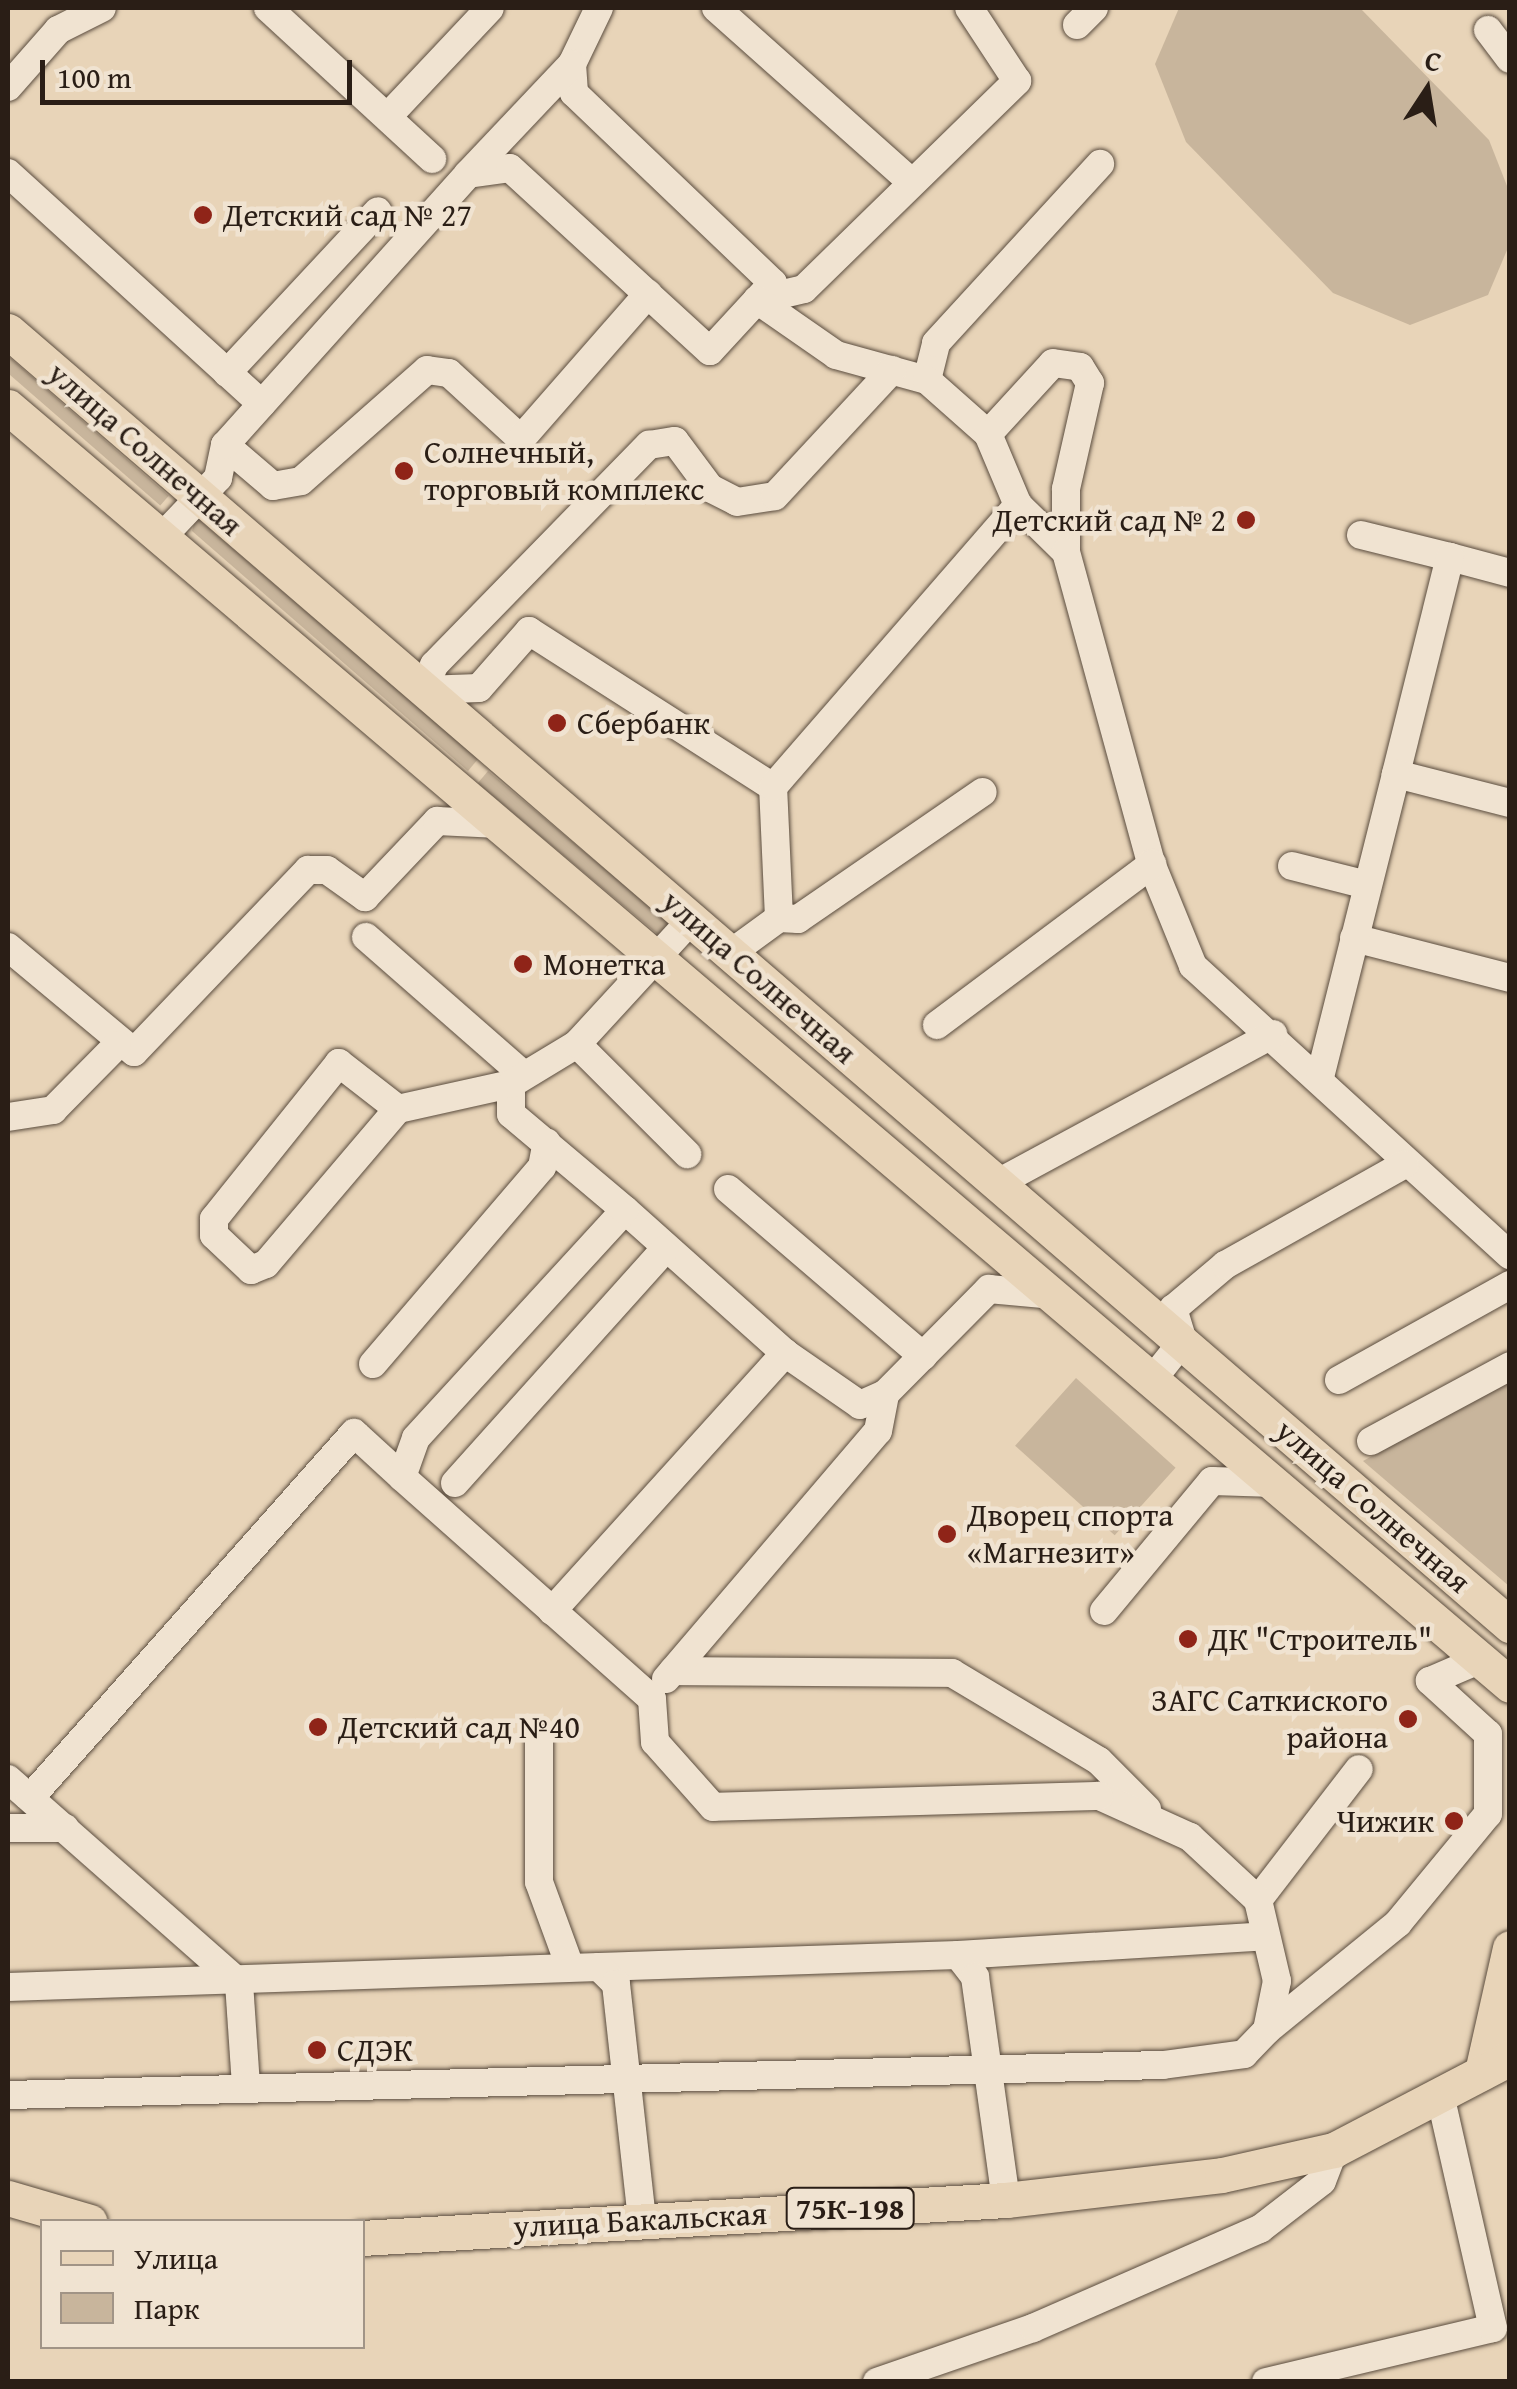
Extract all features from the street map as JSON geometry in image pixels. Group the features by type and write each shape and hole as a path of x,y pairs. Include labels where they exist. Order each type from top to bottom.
{"main road":[{"name":"улица Солнечная","path":"8,331 1510,1625"},
{"name":"улица Солнечная","path":"8,407 1510,1685"},
{"path":"1496,2064 1510,1948"},
{"name":"75К-198","path":"1334,2150 1441,2100 1496,2064"},
{"name":"улица Бакальская","path":"365,2238 1006,2200 1222,2175 1334,2150"},
{"path":"8,2198 80,2219"}],"street":[{"path":"8,87 58,30 102,8"},
{"path":"268,8 432,159"},
{"path":"393,111 490,8"},
{"path":"161,538 218,478 224,445 572,64 599,8"},
{"path":"716,8 911,182"},
{"path":"757,300 804,289 1018,81 969,8"},
{"path":"1510,36 1488,30 1510,59"},
{"path":"468,174 510,168 710,351 773,283 574,93 572,64"},
{"path":"926,380 936,343 1100,164"},
{"path":"8,172 262,404"},
{"path":"228,373 378,211"},
{"path":"224,445 272,486 301,482 428,370 448,373 520,439 648,294"},
{"path":"757,300 836,354 926,380 988,434 1018,505 1066,552"},
{"path":"988,434 1054,364 1080,367 1090,383 1066,489 1066,552 1152,864 1193,966 1320,1077 1404,1164 1510,1254"},
{"path":"773,787 529,631 479,688 424,690 434,665 649,444 675,441 710,488 736,502 774,496 892,370"},
{"path":"778,918 773,787 1018,505"},
{"path":"1361,535 1510,573"},
{"path":"1320,1077 1450,557"},
{"path":"1396,774 1510,803"},
{"path":"731,954 778,918 798,918 983,792"},
{"path":"8,947 117,1046 134,1052 152,1043 308,870 327,870 370,896 437,821 498,824"},
{"path":"937,1025 1152,864"},
{"path":"1292,866 1367,885"},
{"path":"398,1109 338,1063 214,1219 214,1235 252,1270 266,1264 398,1109 516,1078 576,1044 692,919"},
{"path":"366,936 516,1078"},
{"path":"1354,938 1510,978"},
{"path":"998,1183 1273,1034"},
{"path":"576,1044 687,1154"},
{"path":"8,1117 53,1110 117,1046"},
{"path":"516,1078 512,1114 785,1354 860,1404 885,1394 989,1289 1054,1296"},
{"path":"373,1364 542,1167 548,1142"},
{"path":"1152,1380 1182,1341 1173,1309 1225,1265 1404,1164"},
{"path":"728,1190 923,1356"},
{"path":"402,1477 416,1438 624,1210"},
{"path":"455,1483 665,1249"},
{"path":"1339,1380 1510,1284"},
{"path":"552,1611 785,1354"},
{"path":"1371,1441 1510,1366"},
{"path":"885,1394 878,1431 672,1671 652,1700 655,1742 713,1807 1099,1796 1154,1816 1190,1837 1258,1900 1277,1981 1267,2030"},
{"path":"30,1798 354,1433 652,1700"},
{"path":"1104,1611 1212,1481 1275,1483"},
{"path":"8,2095 983,2064 1163,2065 1244,2054 1267,2030 1398,1923 1488,1814 1488,1734 1430,1681 1481,1658"},
{"path":"672,1671 952,1673 1099,1761 1154,1816"},
{"path":"539,1738 538,1882 569,1964"},
{"path":"1258,1900 1360,1769"},
{"path":"8,1778 239,1983 246,2086"},
{"path":"8,1828 64,1828"},
{"path":"8,1988 239,1983 569,1964 599,1967 958,1954 1265,1936"},
{"path":"958,1954 974,1976 983,2064 1006,2200"},
{"path":"599,1967 616,1984 642,2219"},
{"path":"1266,2382 1494,2328 1441,2100"},
{"path":"877,2382 1033,2328 1260,2229 1322,2180 1334,2150"}],"green space":[{"path":"1179,8 1360,8 1489,140 1509,191 1510,243 1488,295 1410,325 1333,293 1186,142 1155,64"},
{"path":"8,356 169,496 160,506 8,373"},
{"path":"196,517 478,759 468,771 192,531"},
{"path":"488,771 673,927 663,939 478,783"},
{"path":"1076,1378 1176,1468 1115,1535 1015,1446"},
{"path":"1509,1380 1509,1586 1363,1461"}],"place":[{"name":"Детский сад № 27","path":"203,215"},
{"name":"Солнечный, торговый комплекс","path":"404,471"},
{"name":"Детский сад № 2","path":"1246,520"},
{"name":"Сбербанк","path":"557,723"},
{"name":"Монетка","path":"523,964"},
{"name":"Дворец спорта «Магнезит»","path":"947,1534"},
{"name":"ДК \"Строитель\"","path":"1188,1639"},
{"name":"ЗАГС Саткиского района","path":"1408,1719"},
{"name":"Детский сад №40","path":"318,1727"},
{"name":"Чижик","path":"1454,1821"},
{"name":"СДЭК","path":"317,2050"}]}
